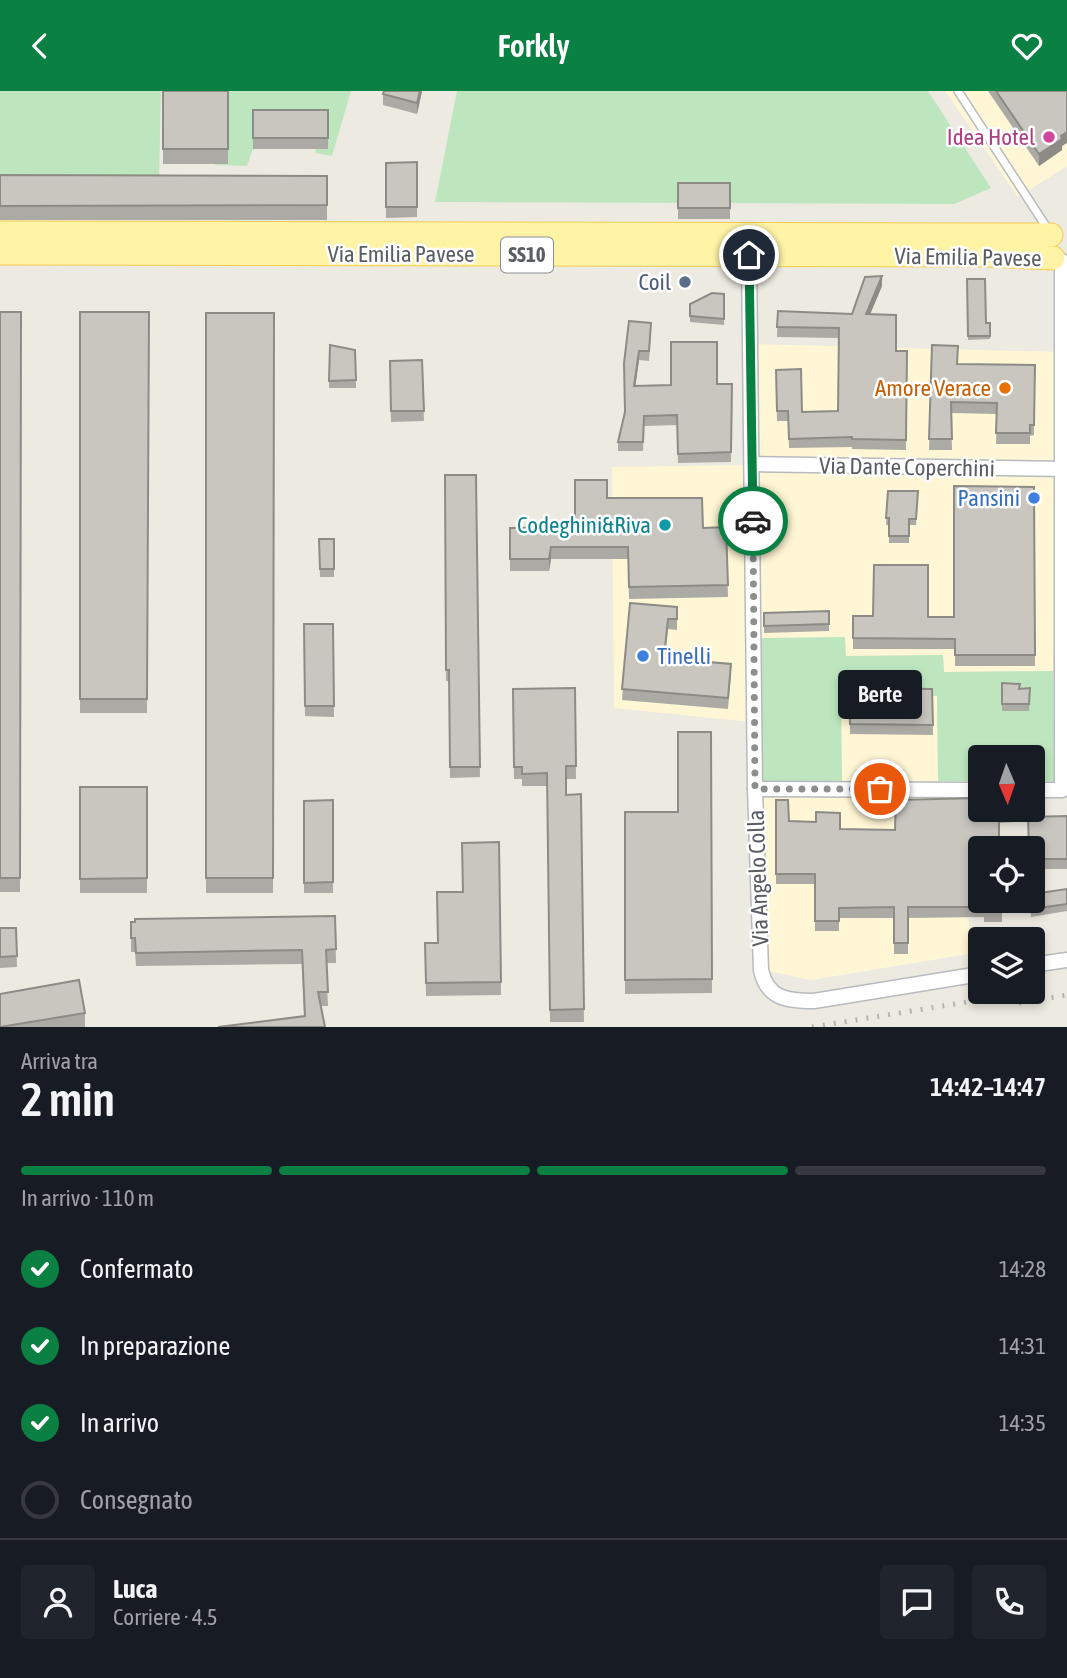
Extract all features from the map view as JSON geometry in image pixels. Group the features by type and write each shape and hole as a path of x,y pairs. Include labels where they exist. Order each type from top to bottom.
{"main road":[{"name":"Via Emilia Pavese","path":"0,233 1060,249"},
{"name":"Via Emilia Pavese","path":"0,253 985,255 1060,249"}],"street":[{"path":"1045,790 1062,790 1065,469 1060,249"},
{"name":"Via Angelo Colla","path":"749,255 755,789 763,981 768,988 787,999 814,1001 968,976"},
{"name":"Via Dante Coperchini","path":"753,464 1065,469"},
{"path":"755,789 968,790"},
{"path":"1045,963 1067,960"}],"lane":[{"path":"958,91 1060,249"}],"shaded area":[{"path":"945,91 1067,91 1067,166 1018,197"},
{"path":"753,344 1061,352 1053,671 944,672 943,655 845,656 844,637 760,723 614,708 612,467 754,465"},
{"path":"938,696 938,781 968,781 968,954 811,980 768,971 761,782 842,781 841,697"}],"green space":[{"path":"0,91 161,91 159,181 0,181"},
{"path":"212,91 351,91 332,156 315,153 321,128 258,134 247,166 215,165"},
{"path":"457,91 928,91 991,188 954,204 435,202"},
{"path":"845,637 846,656 943,655 944,672 1053,671 1054,781 1045,781 1045,745 968,745 968,781 938,781 937,696 841,697 842,781 761,782 760,638"}],"building":[{"path":"163,91 228,91 228,149 163,149"},
{"path":"384,91 420,91 417,103 383,94"},
{"path":"996,91 1067,91 1067,132 1061,136 1062,139 1039,154"},
{"path":"253,110 328,110 328,138 253,138"},
{"path":"417,162 417,207 386,207 386,163"},
{"path":"0,175 327,176 327,205 0,206"},
{"path":"678,183 730,183 730,208 678,208"},
{"path":"882,276 866,314 896,315 896,351 907,351 906,440 852,437 789,439 788,411 777,411 776,370 801,369 802,412 838,411 839,328 777,327 778,311 852,314 865,277"},
{"path":"967,279 985,279 986,323 990,323 990,336 968,336"},
{"path":"712,293 724,294 724,319 690,316 690,304"},
{"path":"0,312 21,312 20,878 0,878"},
{"path":"80,312 149,312 147,699 80,699"},
{"path":"206,313 274,313 273,878 206,878"},
{"path":"629,321 651,323 649,351 639,351 634,386 671,385 671,342 717,342 717,384 732,384 731,452 678,454 677,415 644,416 643,442 618,442 625,412 624,363"},
{"path":"330,345 355,350 356,380 329,381"},
{"path":"932,345 958,346 957,364 1035,365 1034,425 1030,425 1030,433 996,433 997,403 951,402 952,439 929,439"},
{"path":"422,360 424,411 391,411 390,361"},
{"path":"445,475 476,475 480,767 450,767 449,670 446,670"},
{"path":"575,480 607,480 607,498 702,498 703,528 726,527 728,585 629,587 628,547 551,547 549,559 510,559 510,528 575,527"},
{"path":"954,486 1034,487 1035,655 955,655 955,639 853,638 853,616 873,616 874,565 928,565 928,617 954,617"},
{"path":"888,491 918,491 916,519 909,519 909,536 889,536 889,518 886,518"},
{"path":"319,539 334,539 334,569 320,569"},
{"path":"630,603 677,607 677,619 668,619 664,658 731,664 728,698 622,689"},
{"path":"829,611 829,624 764,626 764,613"},
{"path":"304,624 333,624 334,706 305,706"},
{"path":"1002,683 1020,684 1019,689 1030,688 1029,704 1002,704"},
{"path":"575,688 576,766 566,766 566,795 581,794 584,1009 550,1010 547,773 522,774 522,767 514,767 513,689"},
{"path":"849,688 932,689 933,725 850,724"},
{"path":"678,732 711,732 712,979 625,980 625,812 678,812"},
{"path":"80,787 147,787 147,878 80,879"},
{"path":"968,798 968,823 999,823 999,836 968,836 968,907 908,907 908,943 894,943 894,907 839,908 839,921 815,921 815,874 776,874 776,800 788,800 789,821 816,822 816,812 840,813 840,829 895,830 896,800"},
{"path":"333,800 333,882 304,883 304,801"},
{"path":"1067,816 1067,859 1045,859 1045,836 1029,836 1028,823 1045,823 1045,817"},
{"path":"499,842 501,982 426,983 425,943 438,943 437,892 463,892 462,843"},
{"path":"1067,889 1067,904 1045,907 1045,892"},
{"path":"335,916 336,949 326,950 328,992 318,992 325,1027 218,1027 305,1016 302,950 136,953 135,938 131,938 131,922 135,922 135,919"},
{"path":"0,928 16,928 17,956 0,957"},
{"path":"79,980 85,1013 0,1027 0,994"}],"railway":[{"path":"1045,999 1067,995"},
{"path":"812,1027 968,1002"}],"way so far":[{"path":"753,521 755,789 880,789"}],"place":[{"name":"Idea Hotel","path":"1049,137"},
{"name":"Coil","path":"685,282"},
{"name":"Amore Verace","path":"1005,388"},
{"name":"Pansini","path":"1034,498"},
{"name":"Codeghini&Riva","path":"665,525"},
{"name":"Tinelli","path":"643,656"},
{"name":"Berte","path":"880,789"}],"route":[{"path":"749,255 753,521"}]}
